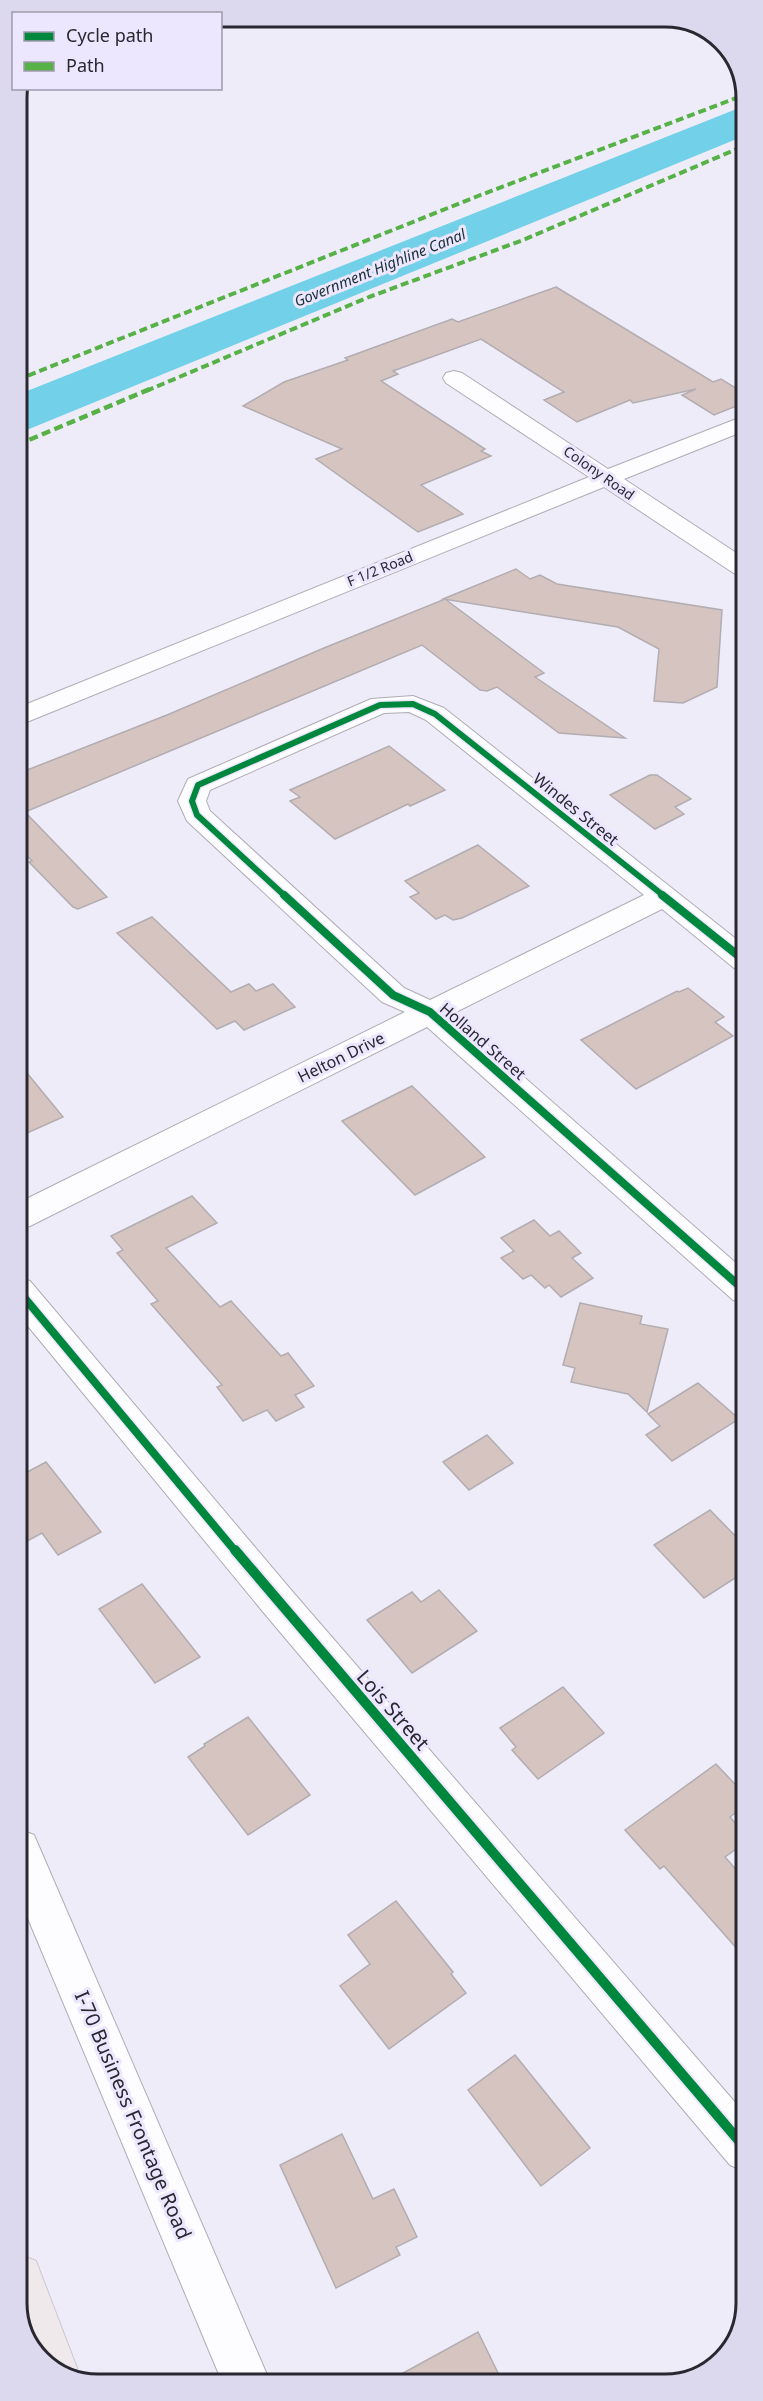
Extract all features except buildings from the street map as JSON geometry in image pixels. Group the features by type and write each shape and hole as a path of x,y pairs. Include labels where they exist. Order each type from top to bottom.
{"main road":[{"path":"27,2299 47,2351"}],"street":[{"name":"Colony Road","path":"454,378 541,433 736,564"},
{"name":"F 1/2 Road","path":"27,714 339,585 736,426"},
{"name":"Windes Street","path":"380,705 413,704 435,714 736,954"},
{"name":"Holland Street","path":"380,705 198,785 192,801 197,815 393,995 430,1012 736,1284"},
{"name":"Helton Drive","path":"27,1213 663,897"},
{"name":"Lois Street","path":"27,1301 278,1602 736,2137"},
{"name":"I-70 Business Frontage Road","path":"27,1867 243,2374"}],"water":[{"name":"Government Highline Canal","path":"736,109 736,139 27,430 27,391"}],"marked path":[{"path":"27,376 478,196 736,98"},
{"path":"27,441 369,297 523,240 736,149"}],"cycle path":[{"path":"736,954 435,714 413,704 380,705 198,785 192,801 197,815 393,995 430,1012 736,1283"},
{"path":"27,1301 278,1602 736,2137"}]}
